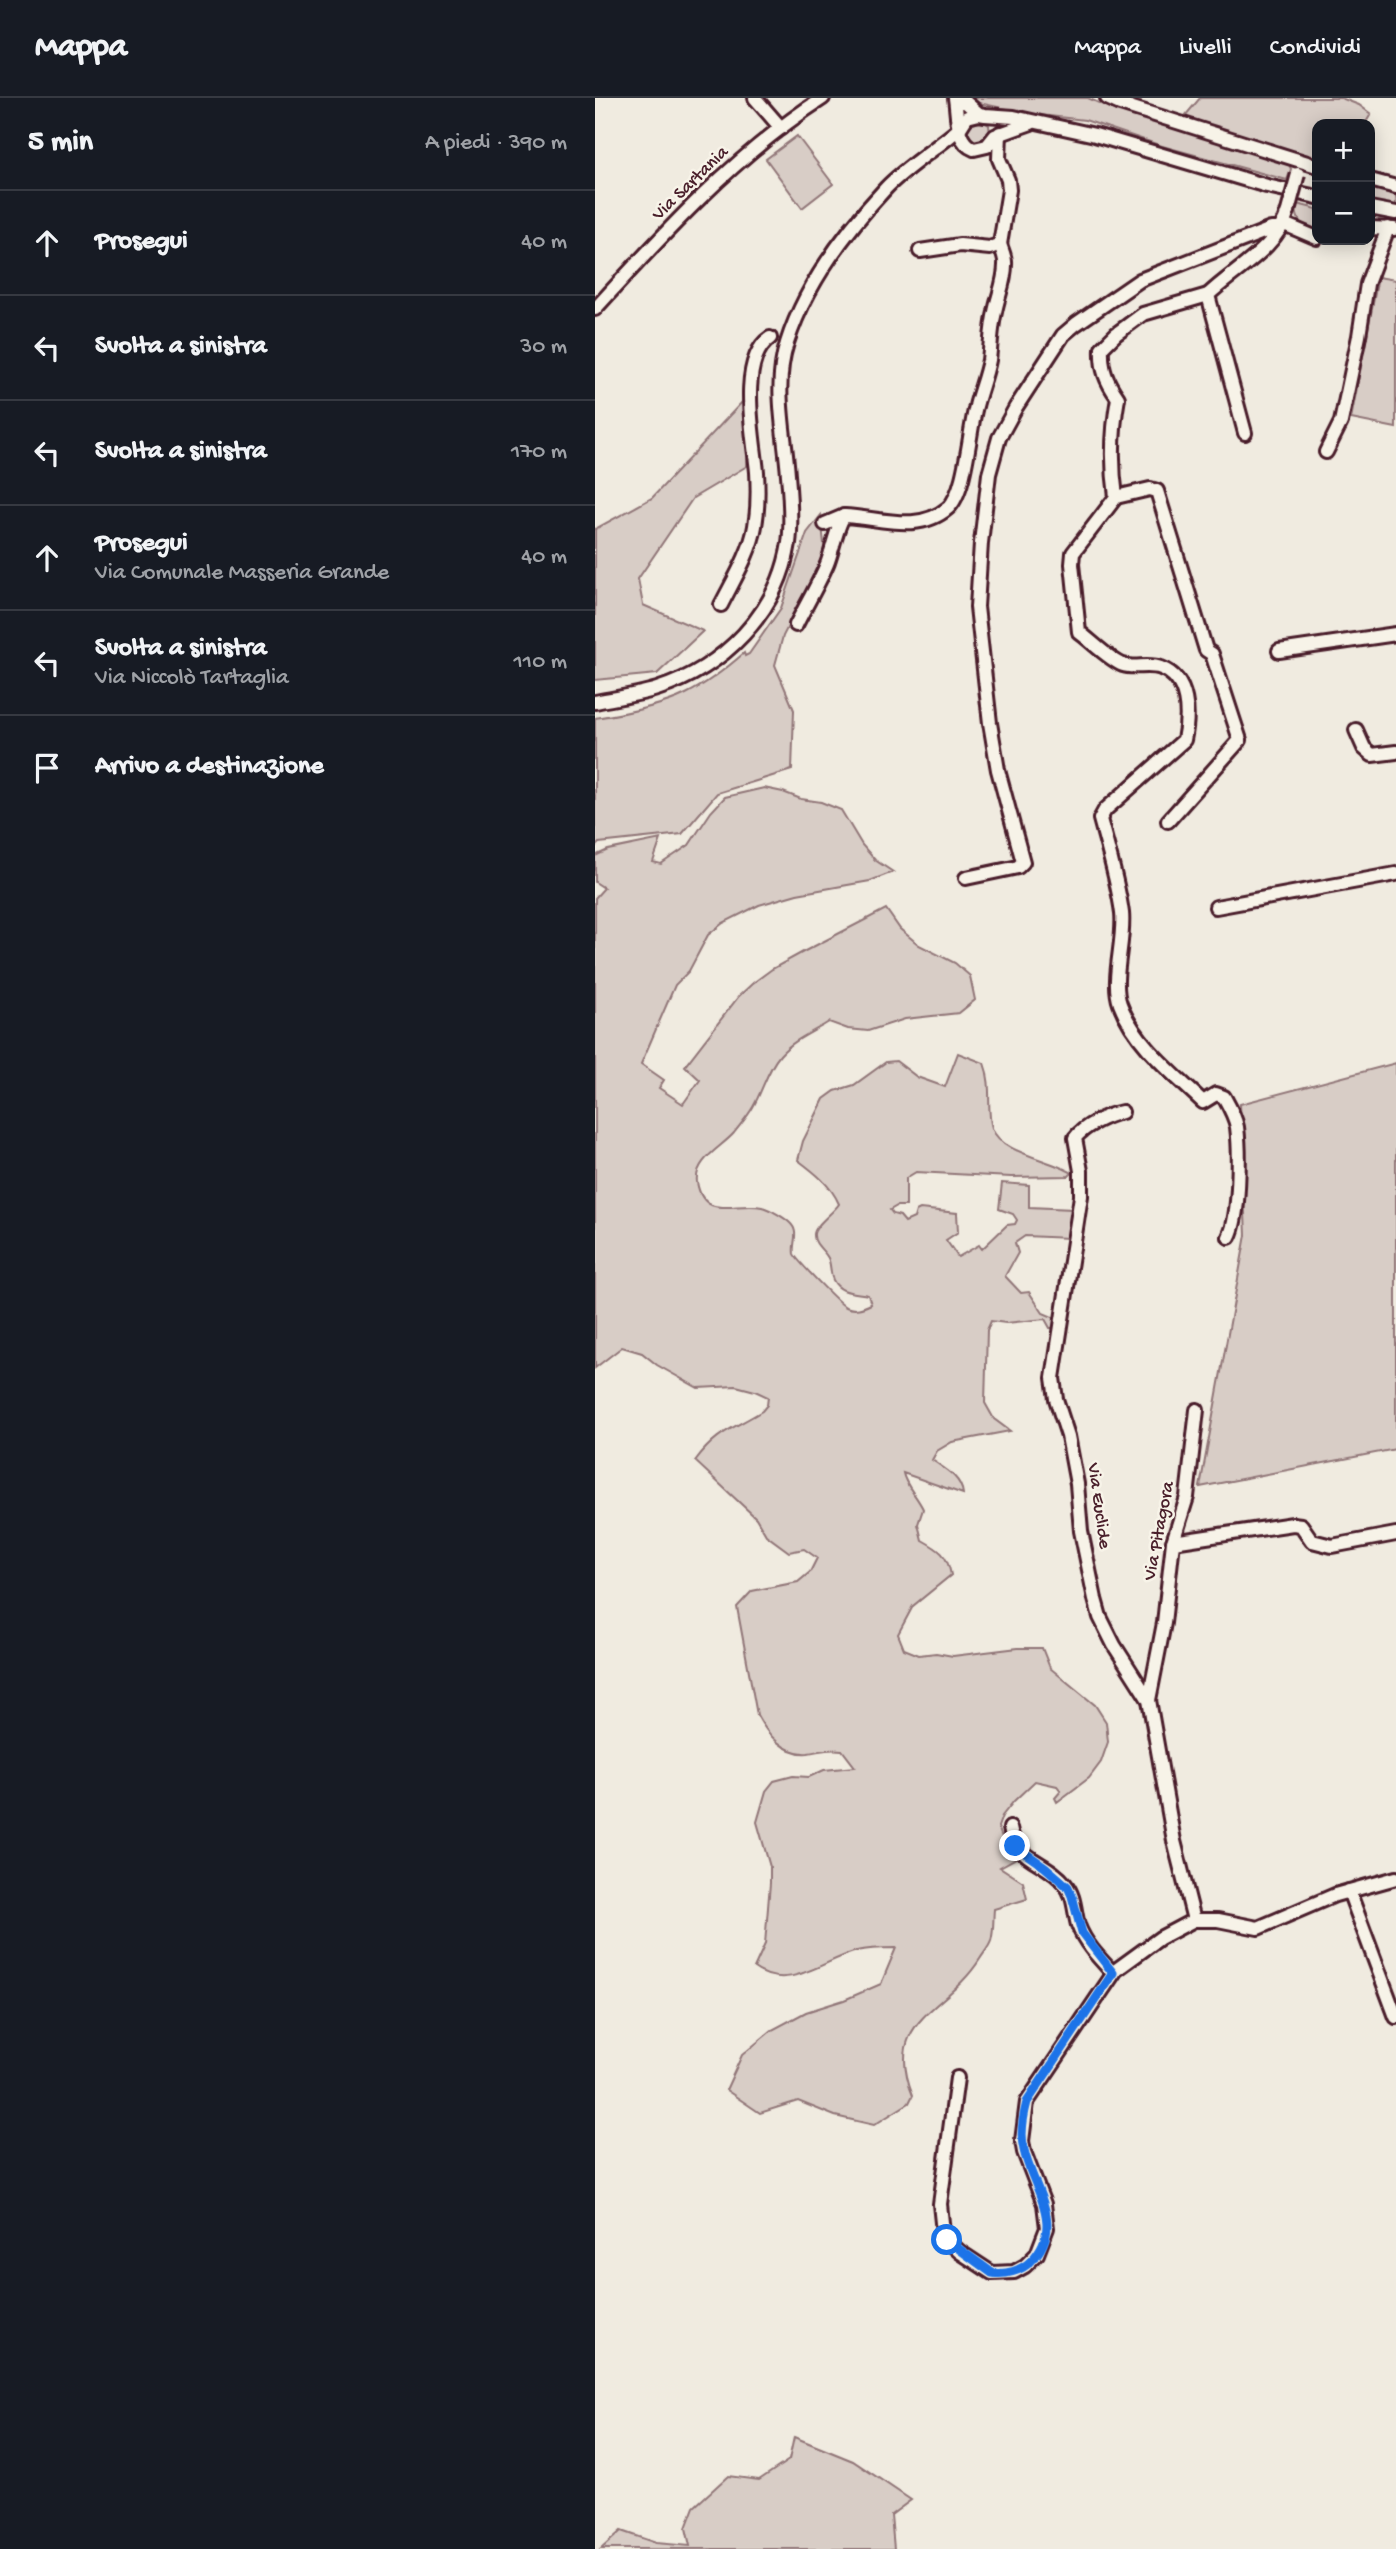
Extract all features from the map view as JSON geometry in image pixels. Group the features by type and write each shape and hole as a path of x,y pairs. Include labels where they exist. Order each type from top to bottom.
{"street":[{"path":"755,98 781,128"},
{"name":"Via Sartania","path":"595,309 718,182 781,128 823,98"},
{"path":"955,98 963,142 968,147 981,149 1002,168"},
{"path":"825,524 844,516 916,522 932,518 947,509 955,499 976,406 984,388 994,314 1005,274 1006,261 1000,244 1009,190 993,124 961,98"},
{"path":"1107,98 1299,168 1312,167"},
{"path":"595,702 660,688 692,674 738,641 763,611 789,544 790,513 781,407 785,351 792,330 804,302 839,247 887,188 960,128 967,117 1014,117 1095,135 1266,186 1312,196"},
{"path":"981,149 997,135 1035,122"},
{"path":"926,157 963,142"},
{"path":"1116,497 1112,453 1118,398 1105,380 1101,364 1102,348 1143,314 1208,295 1254,258 1282,227 1299,168"},
{"path":"1375,181 1396,187"},
{"path":"1375,209 1396,213"},
{"path":"966,878 1018,867 1023,862 998,770 977,607 989,474 999,438 1063,335 1140,280 1271,229 1282,227 1312,236"},
{"path":"1326,452 1341,422 1367,284 1392,229"},
{"path":"920,251 960,245 990,248 1000,244"},
{"path":"1208,295 1245,433"},
{"path":"721,605 755,528 757,475 750,407 756,354 762,343 792,330"},
{"path":"770,338 785,351"},
{"path":"1168,821 1240,740 1212,654 1206,650 1157,491 1150,489 1116,497 1073,553 1079,632 1124,666 1160,667 1172,674 1181,688 1187,706 1184,740 1105,810 1100,819 1122,914 1119,1003 1139,1036 1167,1068 1203,1102 1216,1094 1224,1097 1233,1114 1238,1148 1237,1214 1229,1237"},
{"path":"796,625 827,565 844,516"},
{"path":"1279,652 1396,634"},
{"path":"1356,730 1364,748 1372,755 1396,752"},
{"path":"1216,906 1396,874"},
{"name":"Via Euclide","path":"1122,1112 1079,1133 1075,1138 1081,1171 1081,1196 1053,1378 1056,1399 1068,1436 1077,1484 1083,1542 1100,1617 1114,1645 1149,1700 1174,1841 1194,1920"},
{"name":"Via Pitagora","path":"1149,1700 1164,1623 1173,1542 1188,1497 1197,1410"},
{"path":"1173,1542 1293,1524 1301,1525 1312,1541 1332,1546 1396,1534"},
{"path":"1010,1828 1015,1846 1068,1887 1082,1933 1113,1973"},
{"path":"957,2078 940,2204 943,2232 947,2240 960,2252 992,2273 1014,2272 1037,2254 1047,2228 1044,2204 1022,2141 1027,2102 1113,1973 1160,1938 1194,1920 1234,1922 1258,1928 1349,1891 1396,1878"},
{"path":"1349,1891 1396,2017"}],"shaded area":[{"path":"973,98 1088,98 1116,111 1287,160 1291,169 1287,180 1162,146 1085,120 1031,114 979,103"},
{"path":"1200,98 1341,98 1359,105 1371,114 1368,119 1312,119 1312,159 1180,122"},
{"path":"982,121 989,125 990,135 984,140 970,142 965,133 967,128"},
{"path":"797,136 833,184 802,208 766,159"},
{"path":"1375,187 1396,193 1396,207 1375,202"},
{"path":"1297,204 1312,208 1312,230 1301,222 1297,214"},
{"path":"1378,277 1396,280 1396,428 1351,419"},
{"path":"743,401 748,442 747,466 693,498 638,579 643,605 703,631 657,674 595,680 595,529 652,498"},
{"path":"821,515 825,554 783,636 775,665 794,710 792,770 717,793 682,834 599,843 595,847 595,718 641,709 676,698 709,681 744,653 745,656 749,654 781,608 807,533"},
{"path":"764,788 821,802 841,810 862,845 875,860 893,872 870,881 797,894 759,905 723,923 708,935 689,971 675,985 641,1064 664,1080 659,1088 683,1104 700,1080 685,1066 739,996 772,969 886,909 900,929 919,945 955,963 970,976 975,1000 959,1013 905,1019 868,1031 848,1029 829,1022 791,1045 776,1061 746,1117 700,1167 697,1182 706,1202 722,1207 762,1207 781,1216 795,1230 794,1254 827,1291 849,1308 871,1304 868,1295 848,1292 836,1285 828,1258 815,1241 817,1227 839,1204 827,1185 798,1160 803,1141 824,1099 835,1091 854,1085 886,1062 896,1061 917,1077 945,1087 958,1053 984,1063 988,1080 990,1121 997,1137 1016,1150 1072,1173 1069,1176 1011,1177 916,1172 906,1178 906,1206 897,1206 890,1210 905,1222 914,1218 916,1211 920,1209 957,1213 958,1232 946,1240 958,1257 979,1245 982,1249 1007,1225 1015,1224 1017,1220 1013,1214 999,1209 1002,1183 1029,1185 1029,1207 1073,1209 1069,1238 1025,1236 1015,1243 1018,1253 1005,1276 1021,1293 1029,1292 1043,1313 1060,1320 1058,1328 1050,1328 1045,1319 1006,1323 991,1321 987,1330 985,1403 994,1419 1010,1431 952,1442 937,1451 932,1460 956,1478 963,1494 903,1473 923,1509 918,1524 922,1540 942,1553 951,1575 913,1606 898,1634 904,1649 919,1655 936,1653 953,1656 1018,1648 1042,1648 1050,1668 1095,1705 1106,1722 1108,1742 1101,1762 1089,1778 1057,1802 1055,1798 1061,1791 1057,1786 1035,1781 1002,1816 998,1827 1007,1850 1016,1858 1000,1867 1023,1882 1027,1899 994,1909 992,1937 986,1950 966,1977 912,2032 906,2049 906,2069 913,2095 909,2103 874,2125 835,2116 798,2101 760,2113 726,2090 742,2055 772,2030 806,2012 881,1984 896,1948 857,1951 793,1976 767,1975 754,1968 765,1944 770,1883 770,1867 757,1822 766,1791 774,1781 793,1776 809,1777 824,1770 855,1767 842,1750 808,1753 791,1751 777,1742 766,1729 757,1715 737,1607 752,1591 798,1582 810,1572 817,1558 804,1549 789,1552 766,1535 756,1518 695,1461 718,1437 762,1411 767,1405 768,1397 736,1386 698,1388 657,1365 642,1353 622,1347 595,1368 595,898 604,888 595,882 595,856 608,850 661,839 653,862 661,864 689,845 711,812 725,797"},
{"path":"1396,1063 1396,1449 1200,1487 1246,1235 1240,1104"},
{"path":"794,2437 853,2461 911,2500 891,2515 894,2549 601,2549 621,2531 656,2543 690,2546 686,2528 694,2507 728,2476 759,2480 789,2460"}],"route":[{"path":"947,2240 992,2273 1014,2272 1037,2254 1046,2235 1047,2215 1024,2152 1024,2113 1027,2102 1113,1973 1097,1956 1082,1933 1068,1887 1015,1846"}]}
